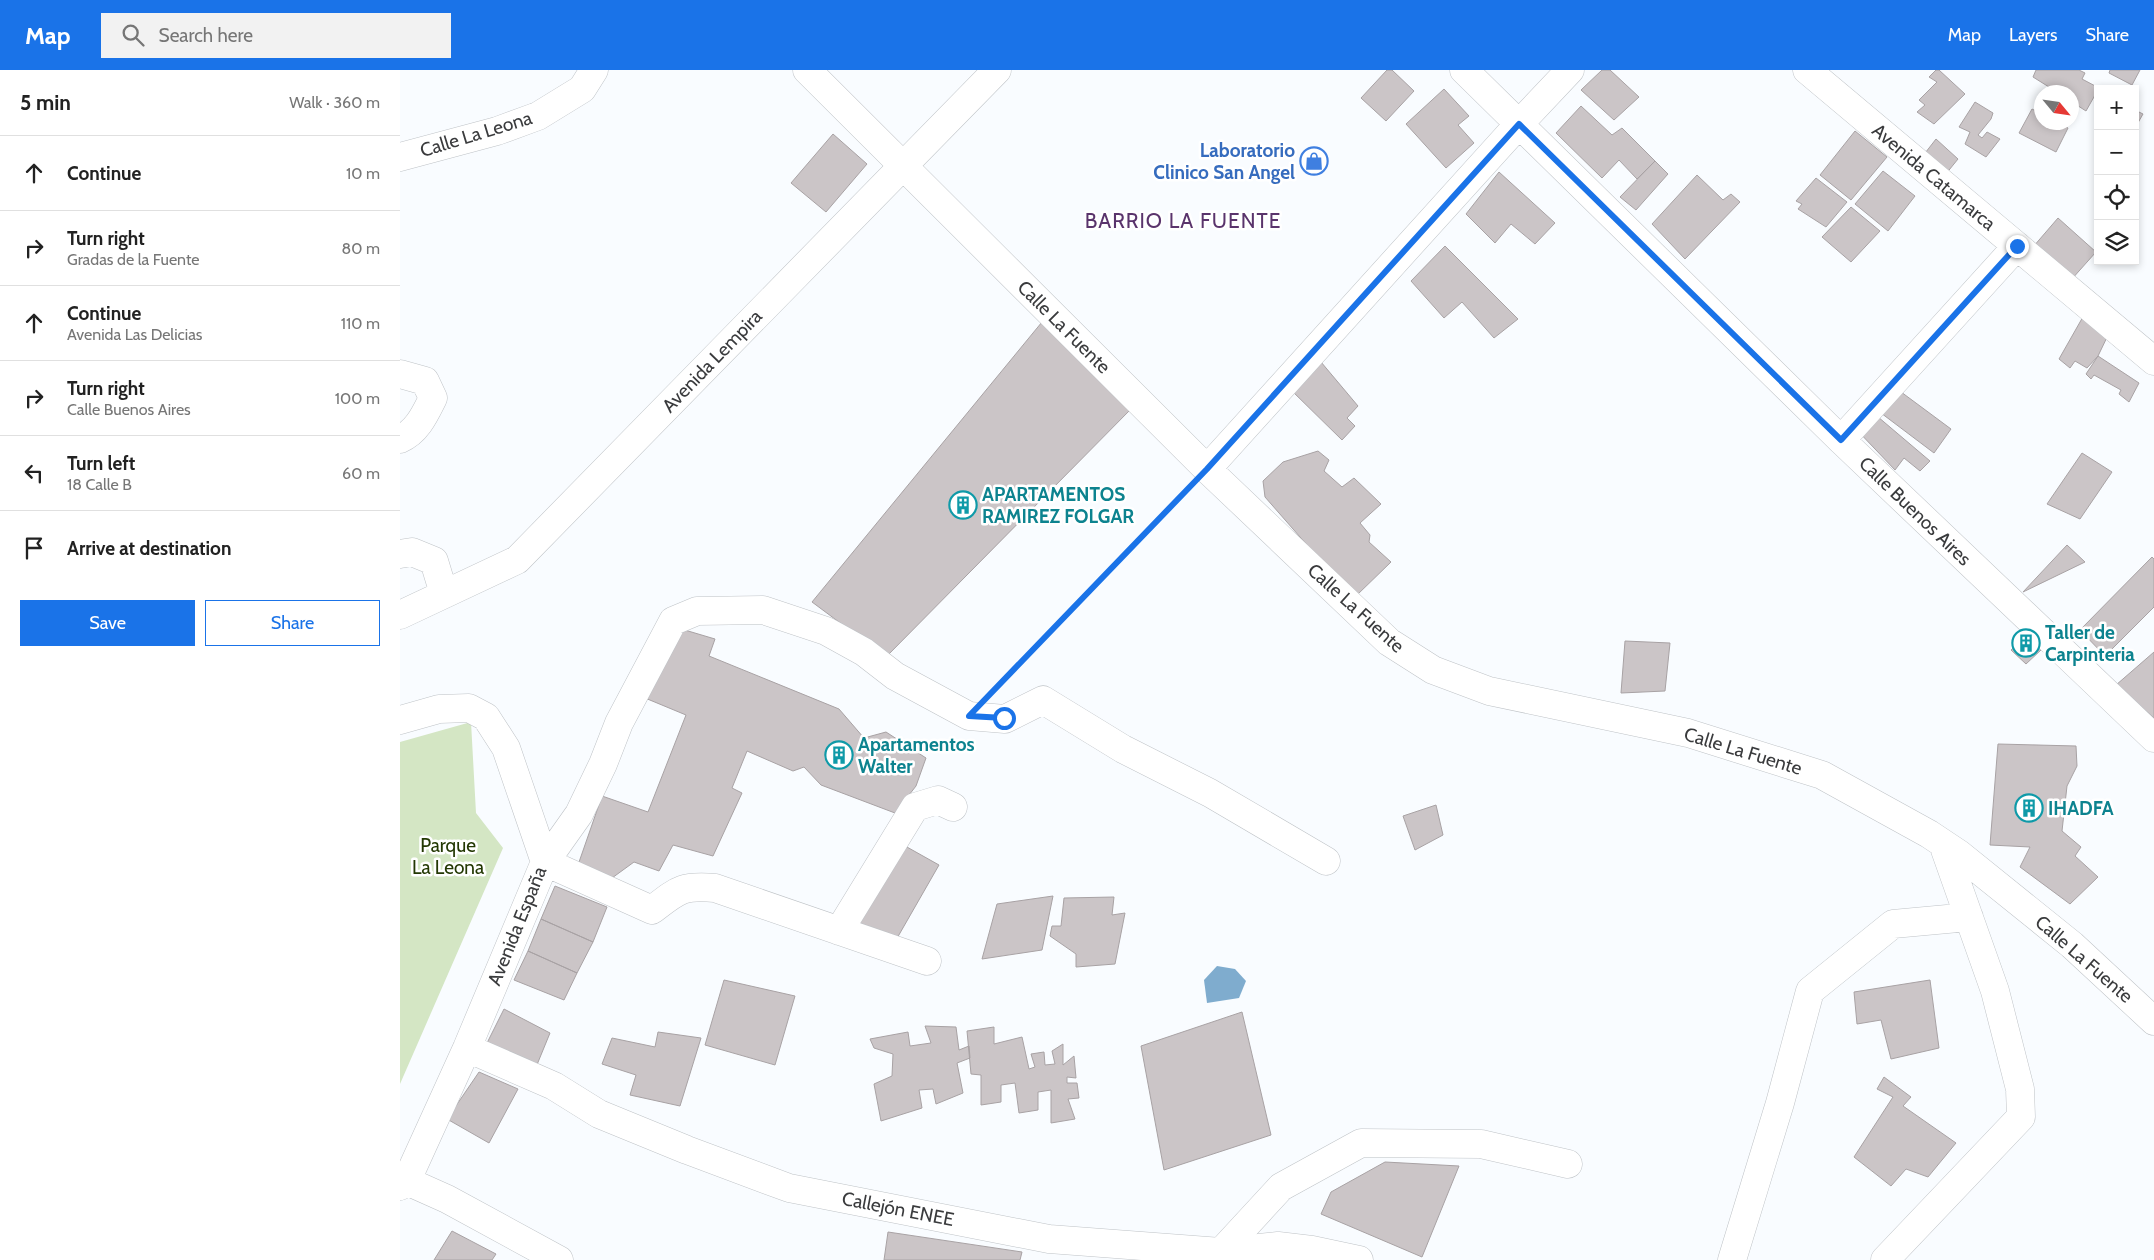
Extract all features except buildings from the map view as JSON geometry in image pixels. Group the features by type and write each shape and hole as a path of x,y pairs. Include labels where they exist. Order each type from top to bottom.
{"street":[{"name":"Calle La Leona","path":"400,157 498,131 538,116 582,89 594,70"},
{"name":"Calle La Fuente","path":"807,70 1207,469 1389,642 1433,670 1490,691 1688,732 1822,775 1930,834 1944,844 2072,945 2154,1022"},
{"name":"Avenida Lempira","path":"400,616 517,560 997,70"},
{"name":"Calle Buenos Aires","path":"1464,70 1841,440 2154,738"},
{"path":"1207,469 1570,70"},
{"name":"Avenida Catamarca","path":"1807,70 2154,361"},
{"path":"1841,440 2017,246"},
{"path":"400,374 425,381 433,398 422,419 406,436 400,439"},
{"path":"400,554 412,552 434,561 444,594"},
{"path":"927,961 715,888 692,886 673,894 652,910 544,862 579,814 603,764 619,723 672,621 697,612 763,610 826,631 864,652 895,676 969,716 1004,718 1043,700 1124,749 1210,793 1326,861"},
{"name":"Avenida España","path":"400,720 439,709 469,708 486,717 506,748 544,862 467,1048 402,1182"},
{"path":"839,931 915,807 938,800 953,807"},
{"path":"1885,1260 2020,1117 2020,1089 1995,991 1944,844"},
{"path":"1732,1260 1780,1103 1810,991 1892,924 1969,917"},
{"name":"Callejón ENEE","path":"467,1048 554,1086 599,1114 788,1188 1049,1239 1220,1256 1278,1246 1312,1250 1357,1260"},
{"path":"1220,1256 1281,1187 1361,1143 1481,1144 1568,1164"},
{"path":"402,1182 447,1199 559,1260"}],"path":[{"path":"969,716 1207,469"}],"green space":[{"name":"Parque La Leona","path":"471,722 476,813 503,848 400,1084 400,742"}],"water":[{"path":"1217,966 1235,969 1246,981 1239,998 1207,1003 1204,980"}],"place":[{"name":"Laboratorio Clinico San Angel","path":"1314,161"},
{"name":"APARTAMENTOS RAMIREZ FOLGAR","path":"963,505"},
{"name":"Taller de Carpinteria","path":"2026,643"},
{"name":"Apartamentos Walter","path":"839,755"},
{"name":"IHADFA","path":"2029,808"}],"district":[{"name":"BARRIO LA FUENTE","path":"1183,220"}],"route":[{"path":"1004,718 969,716 1207,469 1519,124 1841,440 2017,246"}]}
